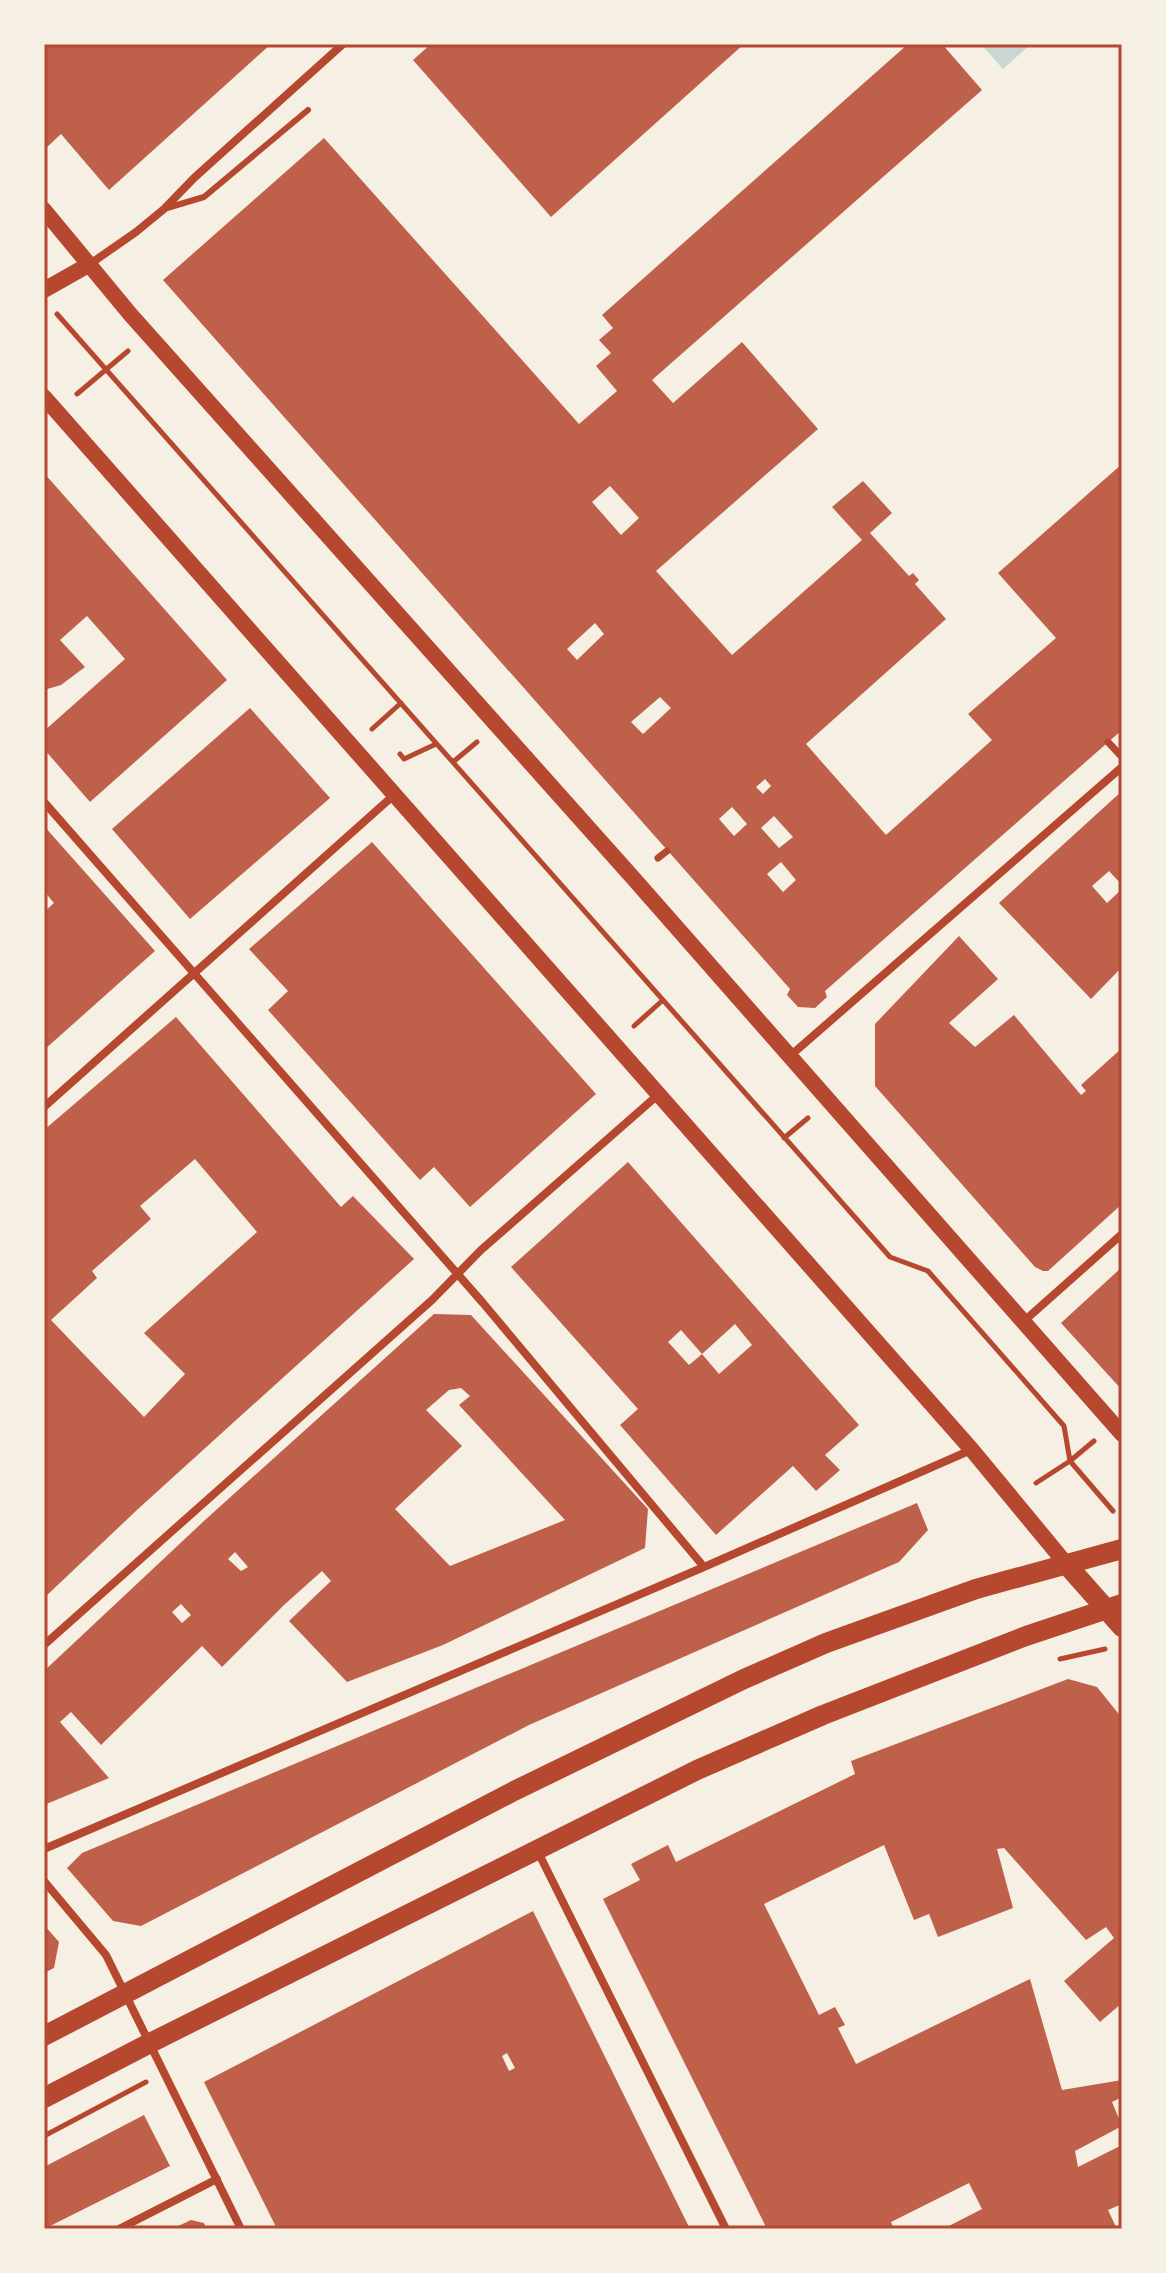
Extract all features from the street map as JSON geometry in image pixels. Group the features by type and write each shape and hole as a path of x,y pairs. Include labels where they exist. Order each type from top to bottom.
{"main road":[{"path":"44,210 158,345 1122,1434"},
{"path":"44,290 90,264"},
{"path":"44,397 972,1450 1067,1565 1113,1606 1122,1627"},
{"path":"44,2036 514,1791 744,1679 826,1643 976,1589 1122,1549"},
{"path":"44,2098 697,1770 1026,1636 1113,1606"}],"street":[{"path":"90,264 164,209 194,178 343,44"},
{"path":"1108,742 1122,757"},
{"path":"790,1056 1122,767"},
{"path":"44,1107 395,795"},
{"path":"44,802 493,1315 704,1567"},
{"path":"658,858 667,851"},
{"path":"44,1645 432,1300 481,1250 659,1094"},
{"path":"1022,1322 1122,1234"},
{"path":"44,1849 972,1450"},
{"path":"538,1851 726,2229"},
{"path":"44,1881 106,1955 241,2229"},
{"path":"119,2229 217,2179"}],"lane":[{"path":"164,209 204,197 308,110"}],"path":[{"path":"52,308 890,1257 928,1271 1064,1426 1070,1461 1113,1511"},
{"path":"76,395 136,344"},
{"path":"384,737 375,726 401,703"},
{"path":"453,762 483,736"},
{"path":"394,748 404,759 436,744"},
{"path":"634,1026 663,1000"},
{"path":"784,1138 815,1112"},
{"path":"1036,1483 1070,1461 1101,1435"}],"shaded area":[{"path":"981,44 1031,44 1003,69"}],"building":[{"path":"44,44 271,44 109,190 61,134 44,150"},
{"path":"431,44 744,44 551,217 413,60"},
{"path":"908,44 942,44 982,90 652,380 673,403 742,342 818,429 656,571 732,655 862,540 832,507 863,481 892,513 870,533 909,576 913,573 919,580 915,584 946,619 806,744 886,835 992,740 968,714 1056,638 998,573 1122,464 1122,730 825,991 827,997 815,1008 798,1007 787,995 790,989 163,280 324,138 579,424 617,391 596,366 611,353 599,340 613,328 602,315","holes":["610,486 639,518 621,535 592,502","595,623 604,634 577,660 567,649","660,697 671,708 643,734 631,722","765,779 771,786 763,794 756,787","732,807 747,824 734,836 719,819","774,816 793,837 779,848 761,828","781,862 796,880 783,892 767,874"]},
{"path":"44,473 227,680 90,802 44,749 44,731 125,659 87,616 60,640 85,667 61,685 44,690"},
{"path":"250,708 330,798 190,919 112,829"},
{"path":"1122,791 1122,885 1109,871 1092,886 1107,903 1122,889 1122,967 1091,999 999,903"},
{"path":"44,826 155,951 44,1050 44,912 54,903 44,891"},
{"path":"372,842 596,1094 470,1207 434,1167 420,1180 268,1010 288,991 249,949"},
{"path":"959,936 998,979 949,1023 975,1047 1014,1015 1081,1095 1086,1091 1081,1085 1122,1048 1122,1204 1048,1271 1035,1267 875,1086 875,1024"},
{"path":"176,1017 341,1207 353,1196 414,1259 44,1598 44,1130","holes":["195,1159 257,1232 144,1333 185,1374 144,1417 51,1320 97,1278 92,1271 151,1219 140,1206"]},
{"path":"628,1162 859,1425 825,1455 840,1470 816,1491 793,1466 716,1535 620,1425 638,1409 511,1267","holes":["735,1324 752,1345 719,1374 702,1354","681,1330 702,1354 689,1365 668,1342"]},
{"path":"1122,1267 1122,1390 1061,1323"},
{"path":"434,1314 471,1315 648,1509 645,1548 443,1645 347,1682 289,1621 331,1581 322,1571 222,1667 202,1646 101,1745 71,1712 60,1722 109,1778 44,1805 44,1671 205,1520","holes":["461,1388 470,1396 459,1405 565,1520 450,1566 395,1509 462,1446 426,1410 449,1390","235,1552 248,1567 241,1571 228,1559","181,1604 191,1615 182,1623 172,1612"]},
{"path":"917,1503 928,1530 899,1562 529,1725 141,1926 113,1921 67,1868 82,1853"},
{"path":"1068,1679 1097,1687 1122,1718 1122,2003 1100,2022 1064,1981 1114,1938 1106,1927 1086,1940 1004,1848 997,1849 1013,1908 938,1937 929,1914 914,1920 884,1845 764,1904 819,2015 835,2007 845,2025 838,2028 856,2064 1030,1979 1062,2090 1122,2080 1122,2097 1112,2102 1122,2126 1075,2151 1078,2167 1122,2145 1122,2204 1108,2210 1116,2227 1122,2224 1122,2229 943,2229 982,2209 969,2183 891,2222 894,2229 767,2229 603,1899 640,1880 631,1864 668,1845 676,1862 855,1774 851,1761"},
{"path":"533,1911 690,2229 277,2229 204,2082","holes":["507,2053 515,2068 509,2071 502,2056"]},
{"path":"44,1925 59,1942 54,1968 44,1973"},
{"path":"144,2115 170,2166 44,2229 44,2167"},
{"path":"191,2220 204,2223 207,2229 172,2229"}]}
